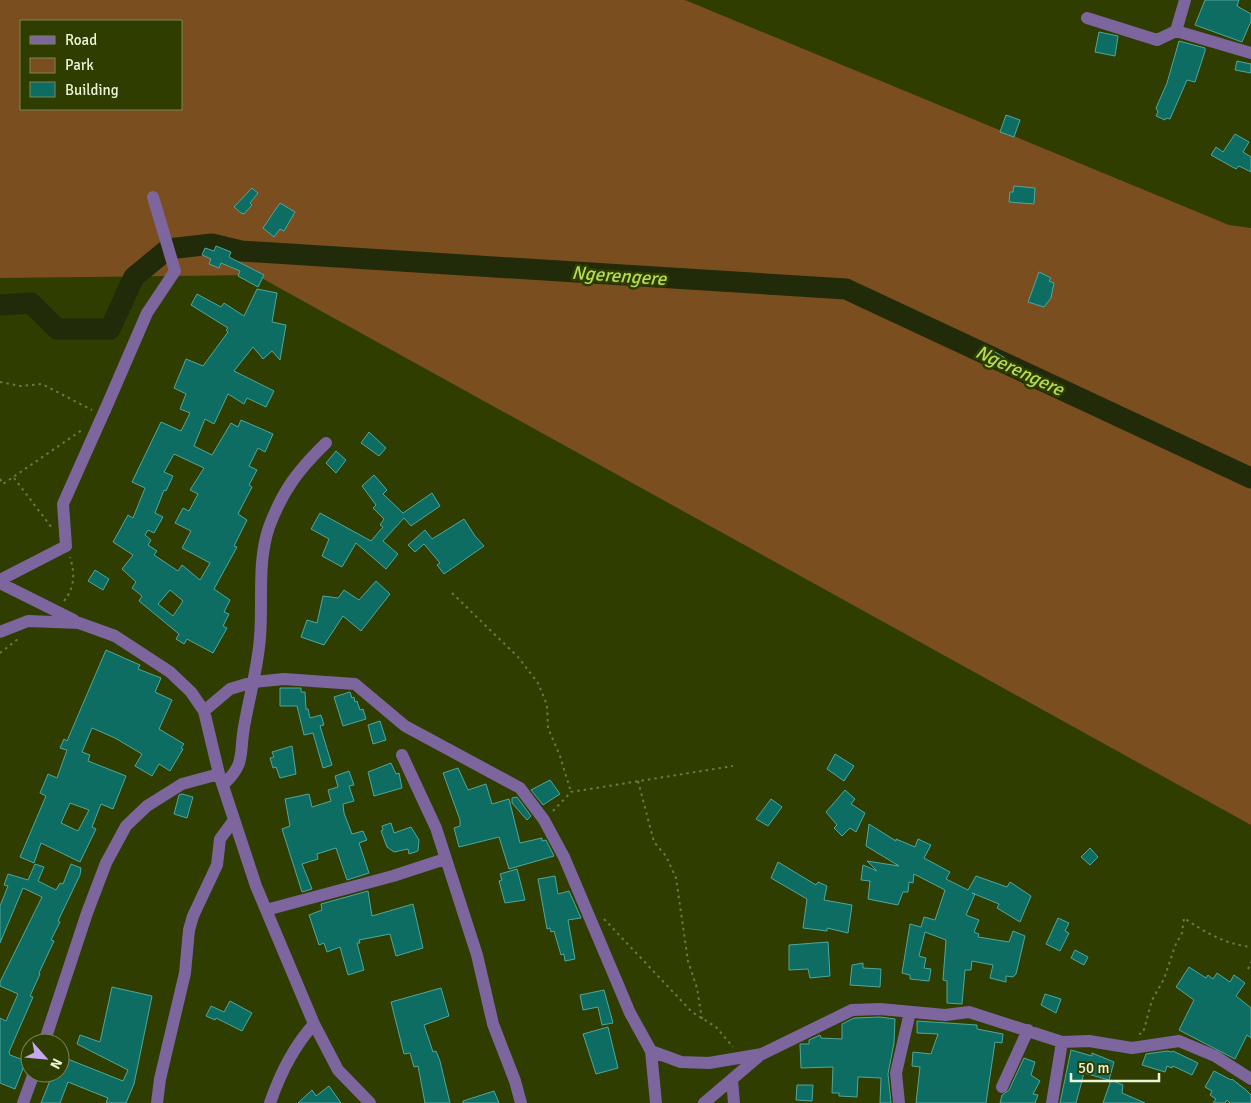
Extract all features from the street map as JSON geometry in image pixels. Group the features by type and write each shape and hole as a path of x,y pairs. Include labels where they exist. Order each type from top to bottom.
{"street":[{"path":"1176,31 1185,0"},
{"path":"1087,18 1158,40 1176,31 1251,53"},
{"path":"0,581 66,546 63,504 100,414 148,313 175,270 153,197"},
{"path":"47,1033 87,913 106,863 126,826 147,806 182,784 221,780 236,773 240,764 260,638 261,576 268,529 296,473 326,443"},
{"path":"0,581 79,622 114,636 170,672 191,692 204,711 221,780 234,820 266,910 314,1024 338,1070 370,1103"},
{"path":"0,632 28,621 79,622"},
{"path":"204,711 230,689 252,682 284,679 355,684 405,726 520,788 544,820 564,857 630,1013 651,1051 656,1103"},
{"path":"402,755 436,828 477,955 493,1024 515,1081 521,1103"},
{"path":"157,1103 160,1079 185,973 189,930 193,916 217,865 220,839 234,820"},
{"path":"266,910 394,876 445,859"},
{"path":"704,1103 732,1080 743,1068 762,1054 852,1010 880,1009 945,1015 968,1012 1062,1042 1089,1041 1132,1048 1179,1041 1215,1056 1251,1079"},
{"path":"899,1103 896,1073 910,1012"},
{"path":"270,1103 279,1078 302,1038 314,1024"},
{"path":"1002,1086 1028,1030"},
{"path":"1052,1103 1062,1042"},
{"path":"651,1051 681,1062 709,1064 762,1054"},
{"path":"732,1080 734,1103"},
{"path":"23,1103 30,1083"}],"path":[{"path":"0,382 21,386 42,384 100,414"},
{"path":"0,479 3,484 87,427"},
{"path":"452,593 518,657 538,683 547,705 548,728 560,756 571,792"},
{"path":"544,820 571,792 733,766"},
{"path":"638,781 654,842 666,856 676,878 688,961 697,988 702,1019"},
{"path":"585,906 606,920 692,1012 716,1027 732,1046 741,1046"},
{"path":"1135,1035 1143,1033 1152,1000 1164,979 1174,946 1182,933 1184,918 1210,936 1234,945 1251,947"},
{"path":"1248,969 1251,962"}],"green space":[{"path":"0,0 685,0 1229,225 1251,228 1251,825 256,275 0,278"}],"building":[{"path":"1205,0 1239,0 1237,6 1251,14 1251,21 1242,42 1195,25"},
{"path":"1099,32 1118,36 1115,56 1095,52"},
{"path":"1179,41 1205,48 1205,51 1195,82 1187,80 1170,119 1166,118 1165,120 1156,116 1158,112 1156,108 1167,83"},
{"path":"1237,61 1251,64 1251,73 1235,70"},
{"path":"1006,115 1020,120 1014,137 1000,132"},
{"path":"1235,134 1249,142 1243,152 1251,157 1251,172 1239,166 1236,169 1211,155 1216,147 1223,152"},
{"path":"1014,186 1035,188 1034,204 1009,202 1010,192 1013,192"},
{"path":"252,188 258,193 250,203 252,205 244,214 241,213 234,207"},
{"path":"280,203 295,212 284,231 280,229 274,237 263,228"},
{"path":"216,246 231,252 229,257 264,275 258,287 238,276 240,271 221,263 219,268 209,264 211,259 202,255 205,248 214,251"},
{"path":"1039,272 1051,278 1049,281 1054,283 1051,298 1044,307 1028,302"},
{"path":"257,289 277,293 272,322 286,325 280,360 272,351 263,359 253,347 234,371 274,391 266,407 247,398 244,404 228,394 214,424 205,419 194,446 212,455 231,423 238,427 241,420 273,434 265,452 258,448 249,466 257,470 249,485 252,487 238,514 247,520 234,546 237,547 214,589 230,600 224,612 229,614 223,626 227,628 213,653 187,639 184,644 176,639 179,634 139,601 142,596 132,588 136,582 122,569 133,555 113,542 128,515 133,518 145,488 132,482 161,422 181,431 190,413 180,409 186,394 174,388 186,359 203,366 228,332 226,330 228,328 191,305 197,294 221,307 224,303 244,316","holes":["174,454 204,468 190,490 198,494 189,511 183,508 175,523 191,531 182,548 210,563 200,580 182,565 178,571 154,555 157,551 148,545 151,540 145,535 148,530 154,533 163,517 155,513 164,490 166,491 173,476 164,472","170,590 183,601 173,616 158,604"]},
{"path":"992,350 1005,358 999,367 986,359"},
{"path":"369,432 386,448 379,456 361,443"},
{"path":"336,451 346,460 336,473 326,463"},
{"path":"374,475 387,490 383,494 403,513 432,493 440,506 411,526 404,518 383,541 398,554 386,569 356,543 342,567 322,556 329,539 311,529 320,513 371,541 383,527 380,525 384,519 373,508 376,505 362,486"},
{"path":"464,519 484,546 444,574 437,565 440,563 424,544 415,552 408,545 425,530 432,539"},
{"path":"95,570 109,579 103,590 88,581"},
{"path":"376,581 390,594 361,631 343,616 324,645 301,637 307,620 317,623 323,596 338,598 344,590 359,600"},
{"path":"106,650 140,665 138,669 161,678 155,692 172,700 159,729 184,744 170,771 159,764 152,776 135,766 142,754 115,738 92,728 82,752 90,755 88,761 126,776 113,809 101,804 92,827 96,829 80,862 41,843 34,863 20,857 46,796 40,793 48,774 57,778 67,750 60,748 64,739 67,741","holes":["70,803 89,810 78,831 61,823"]},
{"path":"280,688 301,688 301,692 305,692 306,709 308,709 310,718 321,715 324,725 320,726 332,765 323,768 313,733 304,735 297,706 280,706"},
{"path":"350,692 355,702 357,701 360,710 363,709 366,719 343,726 334,697"},
{"path":"380,721 386,740 373,744 368,725"},
{"path":"292,746 296,774 280,778 276,767 273,768 270,758 274,757 272,752"},
{"path":"835,754 854,766 844,781 827,769"},
{"path":"391,763 396,774 399,773 402,788 374,796 368,772"},
{"path":"458,768 468,790 486,784 492,804 509,799 520,843 542,838 542,841 546,840 554,856 509,869 499,837 459,847 454,828 460,826 460,820 443,773"},
{"path":"349,771 354,785 349,786 354,801 343,804 344,813 352,834 363,831 367,840 359,843 369,873 347,880 336,848 317,854 318,859 302,864 312,889 302,892 282,829 290,826 285,799 309,794 312,807 331,801 328,790 338,787 335,776"},
{"path":"550,780 560,794 543,805 531,790"},
{"path":"845,790 855,799 851,804 865,813 856,832 850,828 842,836 834,828 837,825 826,812"},
{"path":"179,795 193,797 187,818 174,814"},
{"path":"517,797 531,816 527,820 512,803 512,798"},
{"path":"771,799 782,807 768,826 756,819"},
{"path":"391,823 394,833 411,827 419,840 418,851 409,854 408,849 394,852 387,847 381,831 383,830 382,826"},
{"path":"869,824 896,841 896,839 915,847 918,839 931,845 924,858 950,872 946,879 968,890 976,876 1007,887 1010,882 1031,896 1020,922 997,908 999,904 975,894 966,915 979,920 974,932 979,934 978,937 1009,942 1013,931 1025,936 1016,974 1013,977 1006,976 1006,982 990,978 993,965 972,961 971,970 965,970 962,1004 947,1003 947,981 943,980 946,940 925,932 919,956 926,958 924,968 931,969 929,981 910,979 910,975 902,973 910,924 921,927 924,917 935,920 945,890 914,874 913,883 909,882 908,892 903,892 898,905 868,899 870,881 861,880 863,865 877,871 867,861 899,866 866,846"},
{"path":"1090,848 1098,857 1090,865 1081,857"},
{"path":"778,862 816,885 818,882 827,886 824,900 852,905 848,933 827,928 827,931 803,928 807,899 771,878"},
{"path":"35,864 44,867 38,881 56,890 60,883 63,884 71,864 81,868 80,875 58,921 60,922 51,940 54,941 30,996 33,997 9,1052 10,1055 20,1059 20,1076 15,1089 0,1083 0,1018 6,1021 18,994 0,986 0,982 42,897 23,888 0,943 0,906 8,886 4,885 8,874 28,880"},
{"path":"517,869 525,900 505,903 499,881 502,880 500,874"},
{"path":"555,876 558,894 569,891 581,918 568,920 575,959 565,961 564,954 561,955 554,931 551,932 550,928 547,929 538,879"},
{"path":"368,891 372,916 413,904 423,948 396,956 390,934 359,940 360,943 357,943 364,970 348,975 340,947 327,952 324,943 319,945 309,915 322,910 321,904"},
{"path":"1058,918 1069,923 1065,931 1069,933 1060,951 1046,944"},
{"path":"828,942 830,976 810,978 808,969 789,970 789,945"},
{"path":"1075,950 1088,957 1084,965 1071,958"},
{"path":"863,963 863,968 881,969 880,987 850,985 852,965"},
{"path":"1189,967 1206,978 1208,975 1213,979 1217,973 1230,982 1234,975 1245,983 1236,996 1251,1008 1251,1038 1247,1035 1235,1059 1179,1030 1194,1000 1176,987"},
{"path":"112,987 152,996 134,1084 126,1103 106,1103 108,1098 70,1083 70,1060 123,1081 128,1070 77,1044 80,1035 100,1042"},
{"path":"441,988 449,1016 424,1025 433,1052 436,1051 440,1061 450,1103 425,1103 418,1066 414,1067 410,1053 404,1054 391,1002"},
{"path":"604,990 613,1023 602,1025 598,1007 583,1010 580,995"},
{"path":"1045,994 1061,999 1056,1013 1041,1005"},
{"path":"230,1001 252,1013 242,1031 216,1018 215,1020 206,1016 211,1006 224,1012"},
{"path":"880,1017 895,1019 894,1043 888,1074 891,1103 880,1103 881,1078 858,1077 857,1097 839,1096 839,1093 832,1093 833,1067 801,1068 800,1044 809,1044 809,1040 820,1035 821,1038 842,1039 842,1024 854,1018"},
{"path":"917,1021 977,1025 977,1029 1003,1034 1002,1043 995,1042 986,1103 916,1103 920,1067 912,1066 913,1052 931,1054 938,1034 917,1033"},
{"path":"608,1027 618,1068 596,1074 583,1034"},
{"path":"1071,1050 1092,1056 1092,1053 1114,1062 1109,1080 1084,1073 1076,1103 1060,1103"},
{"path":"1173,1051 1198,1063 1192,1075 1173,1066 1172,1068 1167,1066 1165,1072 1142,1065 1146,1054"},
{"path":"1024,1058 1035,1062 1031,1075 1040,1081 1033,1094 1038,1095 1035,1103 1000,1103 1002,1095 1009,1090"},
{"path":"1214,1071 1232,1079 1246,1090 1251,1095 1251,1103 1230,1103 1227,1100 1225,1103 1213,1103 1216,1099 1210,1095 1212,1091 1205,1087"},
{"path":"1111,1080 1123,1085 1122,1093 1145,1103 1103,1103"},
{"path":"49,1083 68,1083 60,1103 41,1103"},
{"path":"797,1085 813,1085 812,1101 796,1100"},
{"path":"329,1086 341,1103 298,1103 312,1090 316,1096"},
{"path":"494,1091 499,1103 463,1103 463,1101"}],"waterway":[{"name":"Ngerengere","path":"0,305 31,303 57,329 110,329 134,277 168,249 212,244 241,251 846,289 1251,478"}]}
